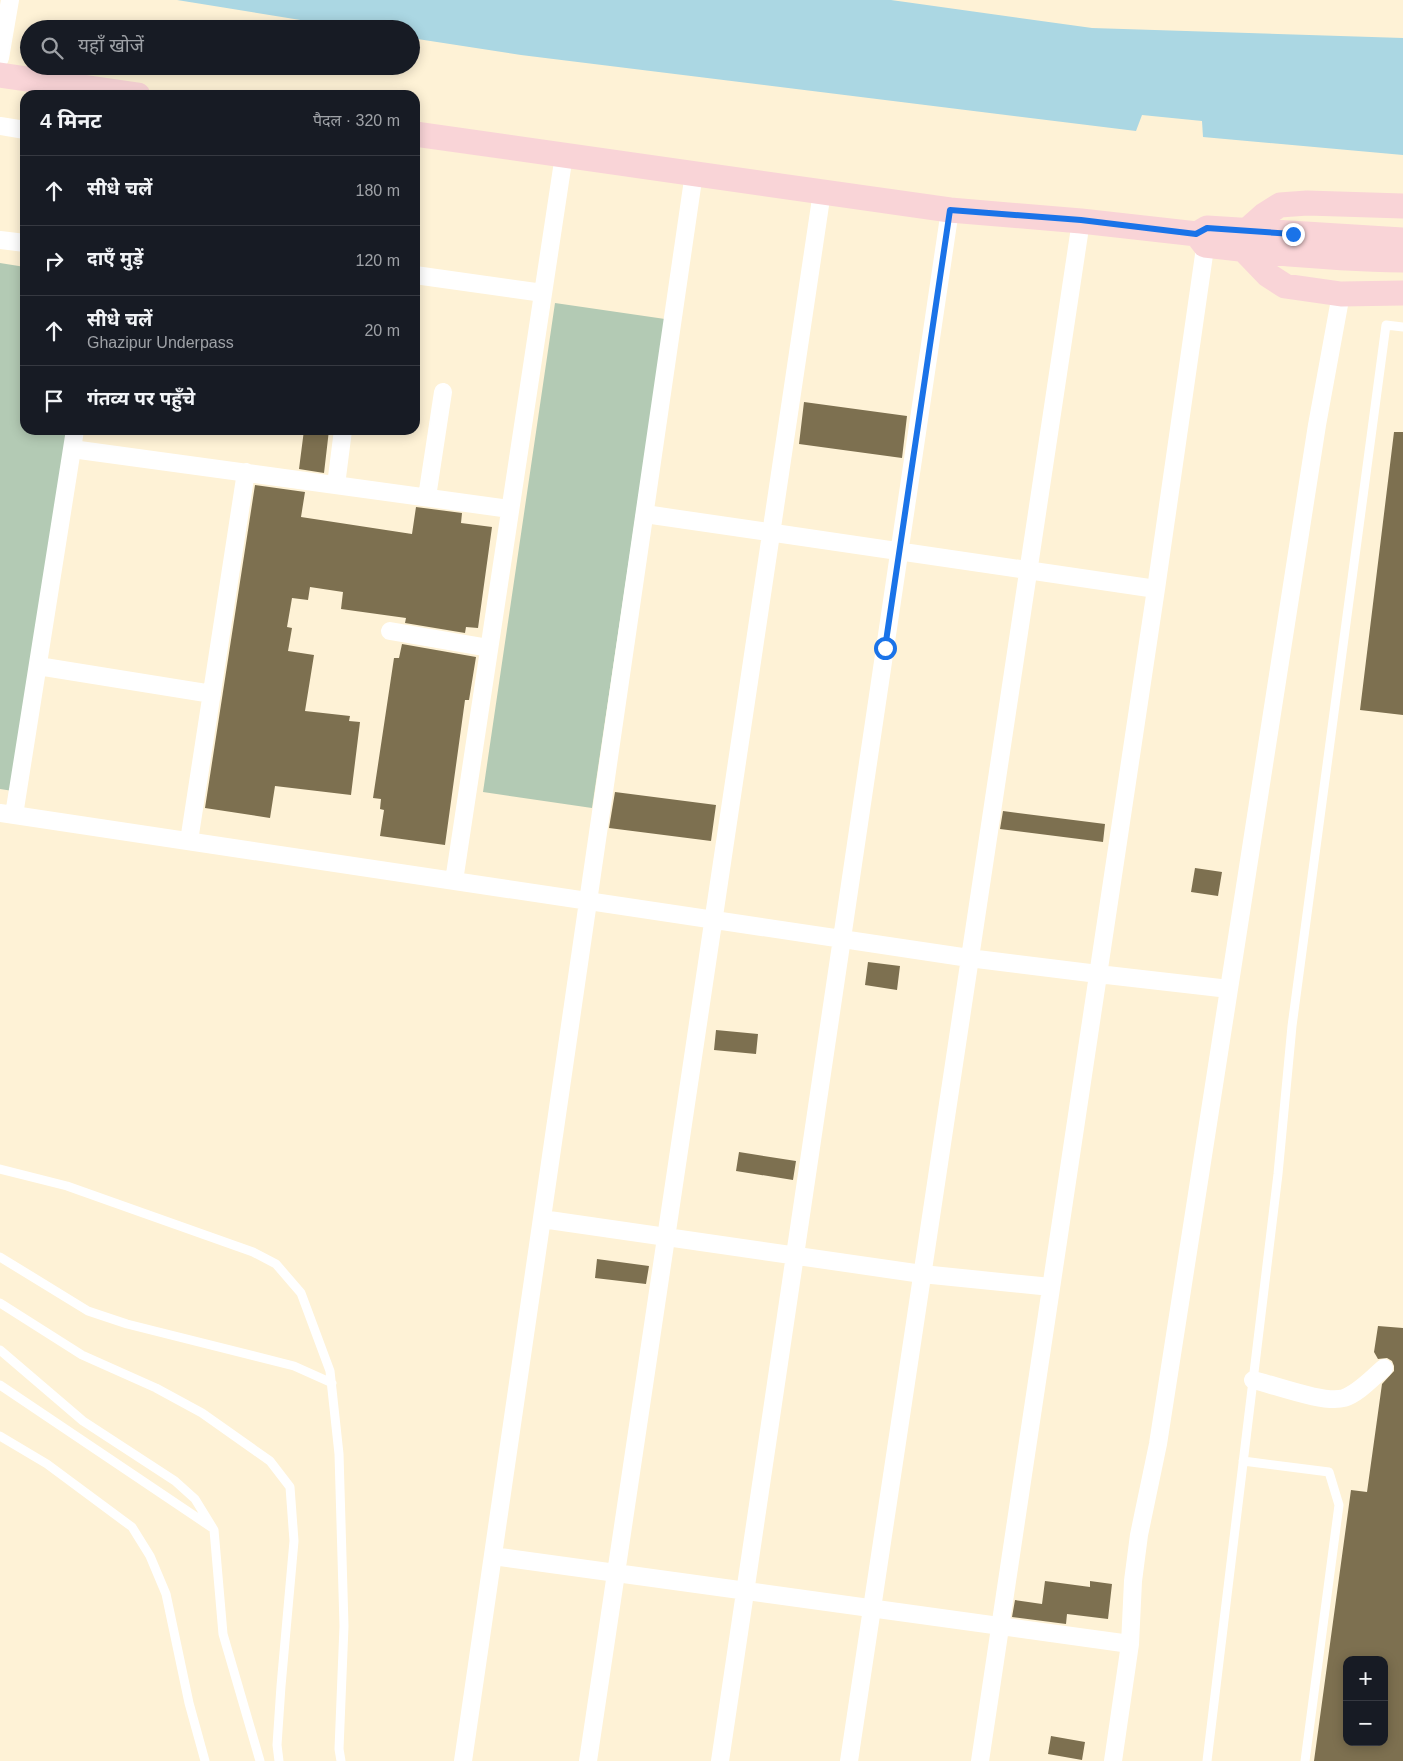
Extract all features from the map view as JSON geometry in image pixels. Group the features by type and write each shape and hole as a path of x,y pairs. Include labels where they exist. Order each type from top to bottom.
{"street":[{"path":"0,58 10,0"},
{"path":"0,75 98,90"},
{"path":"0,126 20,129"},
{"path":"420,135 950,210 1081,220 1245,240 1403,240"},
{"path":"454,881 564,155"},
{"path":"463,1761 694,173"},
{"path":"588,1761 822,192"},
{"path":"1245,240 1264,215 1280,205 1307,203 1403,206"},
{"path":"720,1761 950,210"},
{"path":"849,1761 1081,220"},
{"path":"980,1761 1156,590 1203,236"},
{"path":"0,240 20,242"},
{"path":"1245,240 1341,259 1403,260"},
{"path":"1245,240 1268,275 1285,286 1341,294 1403,293"},
{"path":"420,276 543,293"},
{"path":"1113,1761 1130,1644 1133,1582 1139,1535 1158,1444 1317,425 1341,294"},
{"path":"427,498 443,392"},
{"path":"74,435 38,666 7,814 969,958 1229,989"},
{"path":"336,485 342,435"},
{"path":"72,449 510,509"},
{"path":"190,841 246,472"},
{"path":"645,514 1156,590"},
{"path":"390,631 489,648"},
{"path":"38,666 212,694"},
{"path":"542,1219 922,1274 1051,1287"},
{"path":"1253,1380 1327,1399 1344,1398 1360,1388 1384,1368"},
{"path":"493,1556 1130,1644"}],"lane":[{"path":"1207,1761 1278,1174 1292,1026 1386,325 1403,328"},
{"path":"0,1169 67,1186 253,1252 276,1264 301,1294 330,1371 339,1454 344,1626 339,1749 341,1761"},
{"path":"0,1257 88,1311 127,1324 294,1366 332,1383"},
{"path":"0,1303 82,1355 156,1388 202,1413 270,1460 290,1487 294,1541 281,1686 277,1745 279,1761"},
{"path":"0,1350 83,1421 175,1481 195,1499 214,1530 223,1634 260,1761"},
{"path":"0,1385 214,1530"},
{"path":"0,1436 47,1464 132,1527 150,1556 166,1594 189,1703 205,1761"},
{"path":"1243,1461 1330,1472 1339,1505 1305,1761"}],"green space":[{"path":"0,263 20,266 20,435 67,435 13,791 0,789"},
{"path":"555,303 665,319 592,808 483,792"}],"water":[{"path":"177,0 891,0 1092,28 1403,38 1403,155 1203,137 1202,121 1142,115 1136,131 521,55 420,39 420,20 300,20"}],"building":[{"path":"804,402 907,416 902,458 799,444"},
{"path":"1394,432 1403,432 1403,715 1360,710"},
{"path":"303,435 328,435 324,473 299,469"},
{"path":"255,485 305,492 301,517 412,534 416,507 462,513 461,523 492,527 478,628 466,627 465,633 405,623 406,618 341,609 343,592 310,587 308,600 292,598 287,627 292,628 288,651 314,655 305,711 350,716 349,721 360,722 351,795 275,786 270,818 205,808"},
{"path":"402,644 476,657 469,700 465,700 445,845 380,836 384,810 380,809 381,799 373,798 394,658 399,658"},
{"path":"615,792 716,805 711,841 609,828"},
{"path":"1003,811 1105,824 1103,842 1000,829"},
{"path":"1195,868 1222,872 1218,896 1191,892"},
{"path":"868,962 900,966 897,990 865,985"},
{"path":"716,1030 758,1034 756,1054 714,1050"},
{"path":"739,1152 796,1161 793,1180 736,1171"},
{"path":"597,1259 649,1266 646,1284 595,1278"},
{"path":"1378,1326 1403,1328 1403,1761 1314,1761 1351,1490 1367,1492 1382,1384 1394,1371 1392,1361 1387,1358 1378,1359 1374,1352"},
{"path":"1045,1581 1090,1587 1090,1581 1112,1584 1108,1619 1067,1614 1066,1624 1012,1617 1015,1600 1042,1604"},
{"path":"1051,1736 1085,1742 1082,1760 1048,1754"}],"route":[{"path":"885,648 950,210 1081,220 1196,234 1207,228 1293,234"}]}
